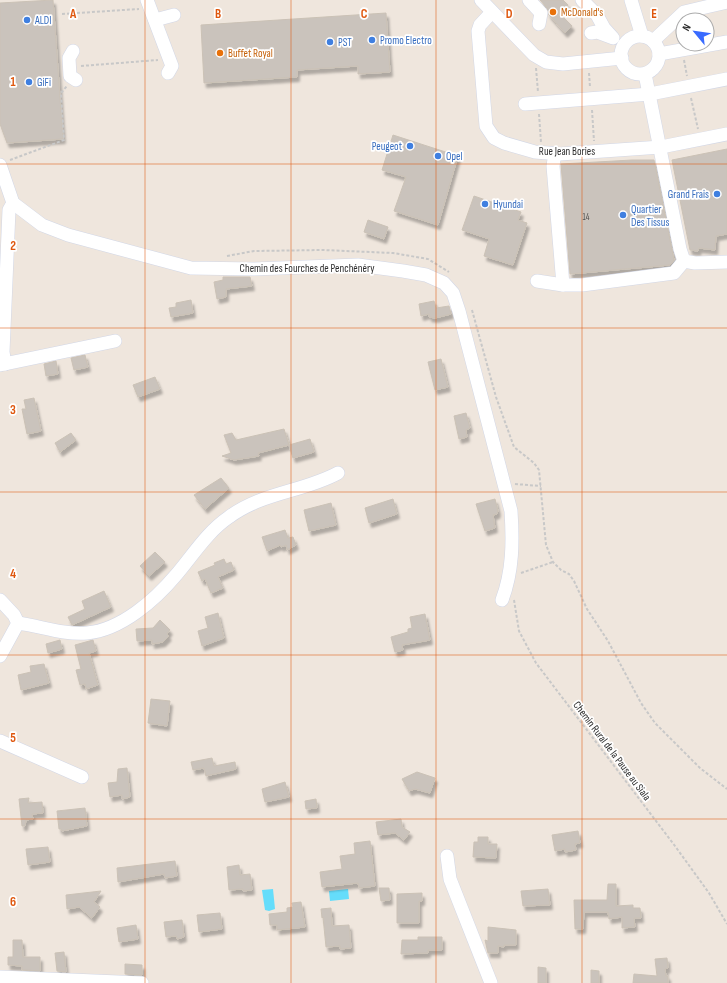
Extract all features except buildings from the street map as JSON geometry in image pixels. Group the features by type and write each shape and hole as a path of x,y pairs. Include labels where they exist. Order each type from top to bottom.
{"street":[{"path":"480,0 534,56 546,62 562,64 622,58"},
{"path":"528,0 541,14 539,24"},
{"path":"582,0 597,15 604,28 613,38"},
{"path":"631,0 647,39 659,54"},
{"path":"659,54 654,68 646,74 633,73 627,69 622,58 624,45 632,38 647,39 683,6 727,2"},
{"path":"168,72 172,66 160,44 150,11 174,15"},
{"name":"Rue Jean Bories","path":"492,12 482,22 478,31 484,109 488,131 494,138 511,146 536,152 555,154 661,147 727,134"},
{"path":"591,33 597,32 613,38 624,45"},
{"path":"659,54 727,42"},
{"path":"73,51 69,58 73,75"},
{"path":"646,74 680,249 684,261"},
{"path":"525,104 650,94 727,80"},
{"path":"555,154 553,166 563,285"},
{"name":"Chemin des Fourches de Penchénéry","path":"4,163 13,203 30,218 54,231 181,266 208,269 358,265 403,271 426,276 444,283 453,293 459,312 511,511 512,534 508,599"},
{"path":"13,203 10,210 2,364 115,341"},
{"path":"684,261 695,263 727,262"},
{"path":"537,281 563,285 582,285 674,273 684,261"},
{"path":"18,623 76,633 87,633 111,627 148,602 175,576 208,535 235,512 271,495 315,483 338,473"},
{"path":"0,600 14,615 18,623"},
{"path":"0,656 18,623"},
{"path":"0,741 82,777"},
{"path":"447,856 450,879 491,983"},
{"path":"0,977 142,983"}],"path":[{"path":"62,14 150,11"},
{"path":"4,163 64,140 61,93 73,75 169,59"},
{"path":"589,72 595,152"},
{"path":"221,258 254,250 323,250 393,253 428,260 439,265 451,274"},
{"path":"471,308 496,397 514,447 534,463 539,470 542,486 546,545 553,562 561,570 569,574 574,581 587,609 608,641 638,696 655,723 700,768 727,789"},
{"path":"505,484 542,486"},
{"path":"510,577 553,562"},
{"name":"Chemin Rural de la Pause au Siala","path":"508,599 519,632 536,663 675,846 709,893 727,924"}],"water":[{"path":"273,889 275,909 269,911 265,910 262,890"},
{"path":"348,889 349,899 330,901 329,891"}],"place":[{"name":"McDonald's","path":"553,12"},
{"name":"ALDI","path":"27,20"},
{"name":"Promo Electro","path":"372,40"},
{"name":"PST","path":"330,42"},
{"name":"Buffet Royal","path":"220,53"},
{"name":"GiFi","path":"29,82"},
{"name":"Peugeot","path":"410,146"},
{"name":"Opel","path":"438,156"},
{"name":"Grand Frais","path":"717,194"},
{"name":"Hyundai","path":"485,204"},
{"name":"Quartier Des Tissus","path":"623,215"}]}
